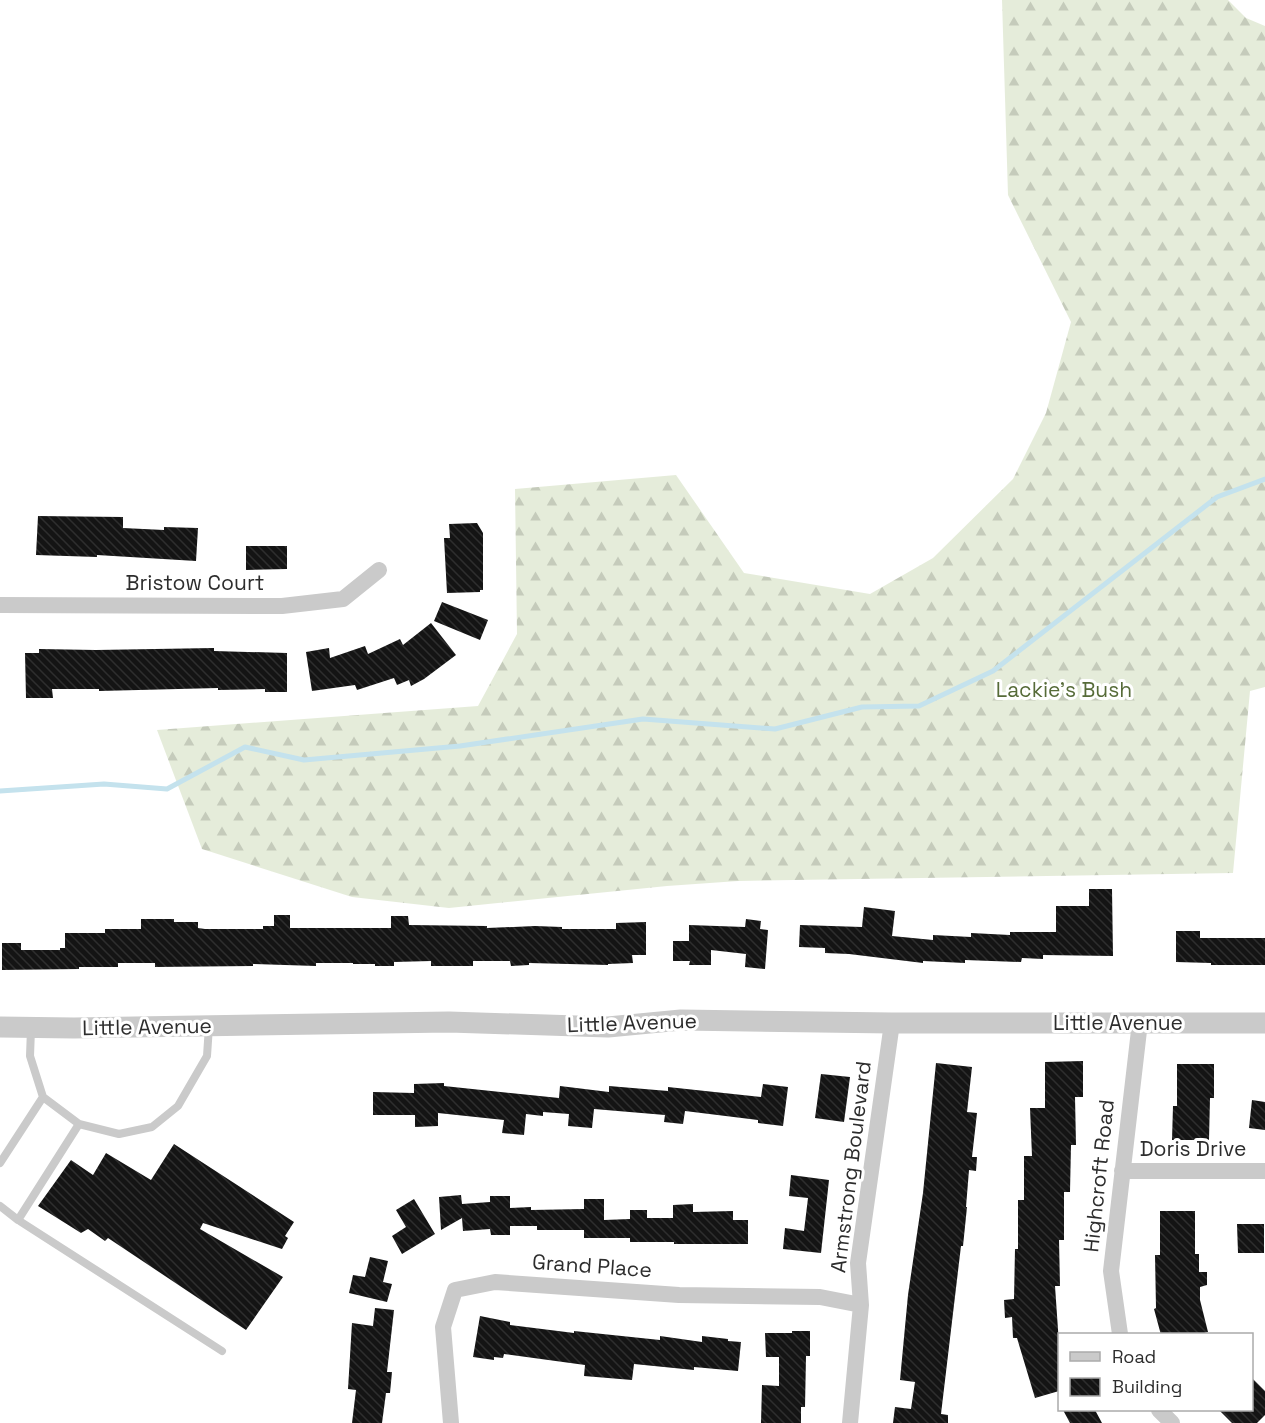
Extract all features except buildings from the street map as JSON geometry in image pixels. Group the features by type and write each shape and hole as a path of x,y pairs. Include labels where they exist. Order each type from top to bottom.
{"street":[{"name":"Bristow Court","path":"0,605 282,606 343,599 379,570"},
{"name":"Little Avenue","path":"0,1027 74,1028 449,1022 608,1027 681,1020 892,1023 1265,1023"},
{"name":"Highcroft Road","path":"1120,1333 1111,1271 1140,1022"},
{"name":"Armstrong Boulevard","path":"850,1423 861,1305 858,1263 892,1023"},
{"name":"Doris Drive","path":"1122,1171 1265,1171"},
{"name":"Grand Place","path":"451,1423 443,1327 455,1290 495,1282 679,1295 820,1297 861,1305"},
{"path":"1160,1411 1172,1423"}],"lane":[{"path":"31,1027 30,1056 43,1097 79,1124 118,1134 152,1127 178,1106 207,1056 209,1026"},
{"path":"0,1163 43,1097"},
{"path":"18,1220 79,1124"},
{"path":"0,1206 18,1220 222,1352"}],"green space":[{"name":"Lackie's Bush","path":"1002,0 1228,0 1246,18 1265,26 1265,687 1250,691 1233,873 738,881 449,908 352,897 202,849 157,730 478,706 517,634 515,489 676,475 744,573 870,594 933,558 1013,479 1046,413 1071,322 1008,195"}],"waterway":[{"path":"0,791 104,784 167,789 245,747 304,760 460,746 643,719 775,729 862,707 919,706 993,671 1217,497 1265,479"}]}
